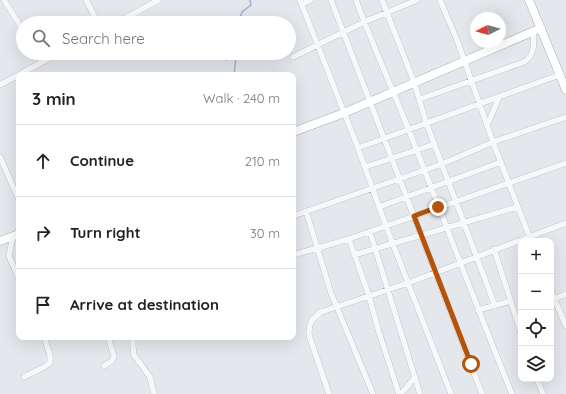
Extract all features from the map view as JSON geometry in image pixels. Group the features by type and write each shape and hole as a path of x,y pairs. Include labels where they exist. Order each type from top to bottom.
{"street":[{"path":"4,0 16,19"},
{"path":"86,0 94,16"},
{"path":"129,16 158,0"},
{"path":"310,0 301,2 451,394"},
{"path":"331,0 482,394"},
{"path":"356,0 512,394"},
{"path":"382,0 414,82 426,122 495,306"},
{"path":"296,55 364,22 417,0"},
{"path":"440,0 453,28 487,126 530,238"},
{"path":"529,0 537,30 566,90"},
{"path":"296,131 344,113 464,60 537,30"},
{"path":"420,99 471,82 528,60 533,51 537,30"},
{"path":"24,72 46,60"},
{"path":"358,148 426,122 559,75"},
{"path":"0,85 16,76"},
{"path":"487,126 499,97"},
{"path":"296,215 442,164 493,142 566,117"},
{"path":"365,167 435,144"},
{"path":"1,160 16,193"},
{"path":"379,208 501,162"},
{"path":"296,254 370,232 456,200 566,163"},
{"path":"354,255 376,250 518,206"},
{"path":"306,211 326,280 336,308 373,394"},
{"path":"532,238 566,223"},
{"path":"370,232 420,394"},
{"path":"0,241 16,235"},
{"path":"16,235 9,256 16,272"},
{"path":"349,239 400,394"},
{"path":"329,394 311,344 309,326 312,319 321,312 408,283 494,249 518,242"},
{"path":"494,249 518,323"},
{"path":"566,294 554,299 566,326"},
{"path":"478,310 511,301"},
{"path":"24,377 44,368 50,363 50,355 45,340"},
{"path":"104,366 112,360 114,356 109,340"},
{"path":"133,340 134,355 150,377 154,394"},
{"path":"400,394 415,377"},
{"path":"538,382 543,394"}],"waterway":[{"path":"241,16 242,12 251,5 250,0"},
{"path":"234,72 236,60"}],"route":[{"path":"438,207 414,216 471,364"}]}
